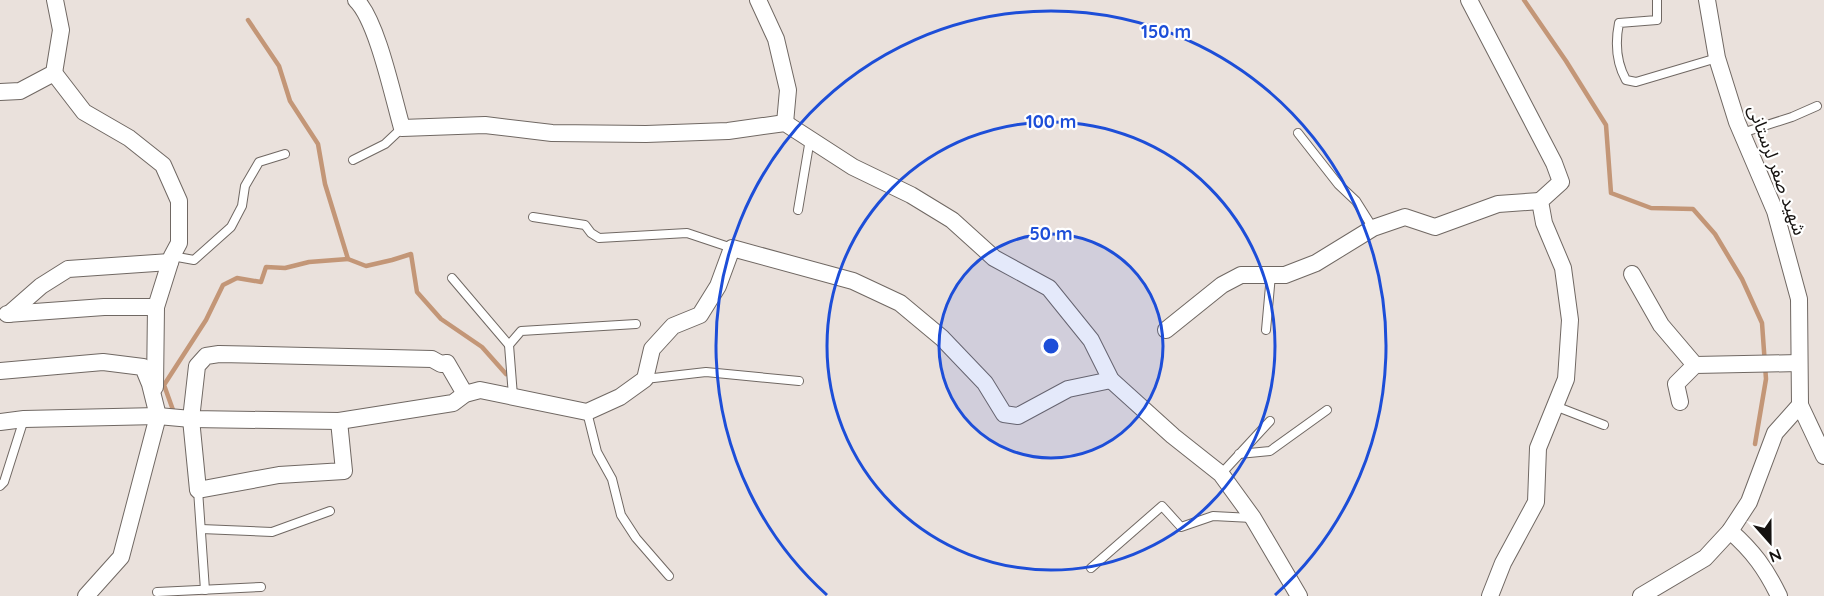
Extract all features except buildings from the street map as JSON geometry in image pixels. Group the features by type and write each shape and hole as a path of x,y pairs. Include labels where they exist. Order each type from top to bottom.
{"street":[{"path":"55,0 61,30 54,73 84,112 129,138 163,165 179,201 179,243 171,259 156,307 157,410 121,557 86,596"},
{"path":"356,0 364,8 382,56 402,128 485,125 552,133 646,134 728,131 785,123 854,167 911,195 952,220 994,258 1049,288 1091,340 1111,380 1173,436 1221,474 1253,518 1299,596"},
{"path":"758,0 776,39 788,90 785,123"},
{"path":"1166,330 1222,285 1241,275 1285,275 1316,263 1373,228 1405,217 1436,227 1498,204 1540,201 1561,182 1521,97 1469,0"},
{"name":"شهید صفر لرستانی","path":"1707,0 1717,58 1742,133 1775,211 1799,298 1800,405 1819,437 1824,456"},
{"path":"0,92 20,91 54,73"},
{"path":"1490,596 1503,563 1536,502 1538,448 1566,379 1570,320 1563,268 1544,223 1540,201"},
{"path":"0,422 157,410 191,419 339,421 453,403 465,394 480,390 587,411 620,398 645,379 652,349 673,326 700,315 718,286 732,248 853,281 900,303 942,338 978,375 1004,414 1018,416 1068,389 1111,380"},
{"path":"5,314 41,286 68,269 171,259"},
{"path":"1632,274 1661,325 1695,364"},
{"path":"5,314 104,307 156,307"},
{"path":"339,421 344,471 279,475 198,490 191,419 197,366 206,356 219,354 432,359 447,363 465,394"},
{"path":"0,371 104,362 143,367 157,410"},
{"path":"1680,402 1676,384 1695,364 1799,363"},
{"path":"1641,596 1705,558 1730,531 1749,502 1775,433 1800,405"},
{"path":"1730,531 1750,549 1779,596"}],"lane":[{"path":"1657,0 1657,20 1619,23 1616,40 1618,59 1626,80 1636,82 1717,58"},
{"path":"1742,133 1792,117 1817,106"},
{"path":"353,160 386,144 402,128"},
{"path":"1298,133 1338,184 1356,201 1373,228"},
{"path":"798,210 810,139"},
{"path":"171,259 194,260 231,227 242,206 245,186 259,162 285,154"},
{"path":"533,217 585,225 599,238 687,233 732,248"},
{"path":"1266,330 1271,275"},
{"path":"452,278 509,345 513,396"},
{"path":"509,345 521,331 636,324"},
{"path":"645,379 706,372 799,381"},
{"path":"1555,406 1604,425"},
{"path":"1239,454 1270,452 1327,410"},
{"path":"587,411 597,452 612,479 621,515 636,537 669,576"},
{"path":"0,486 4,482 24,419"},
{"path":"1221,474 1270,421"},
{"path":"198,490 205,590"},
{"path":"1091,568 1162,506 1181,527 1213,516 1253,518"},
{"path":"201,529 272,532 330,510"},
{"path":"157,592 261,587"}],"waterway":[{"path":"1524,0 1606,125 1611,193 1651,208 1693,209 1715,234 1742,279 1762,323 1766,379 1755,444"},
{"path":"248,20 279,66 290,101 318,144 325,184 348,259 366,266 411,254 417,292 441,319 482,347 506,374"},
{"path":"173,410 164,385 206,320 223,285 237,278 261,282 266,267 285,268 309,262 348,259"}]}
